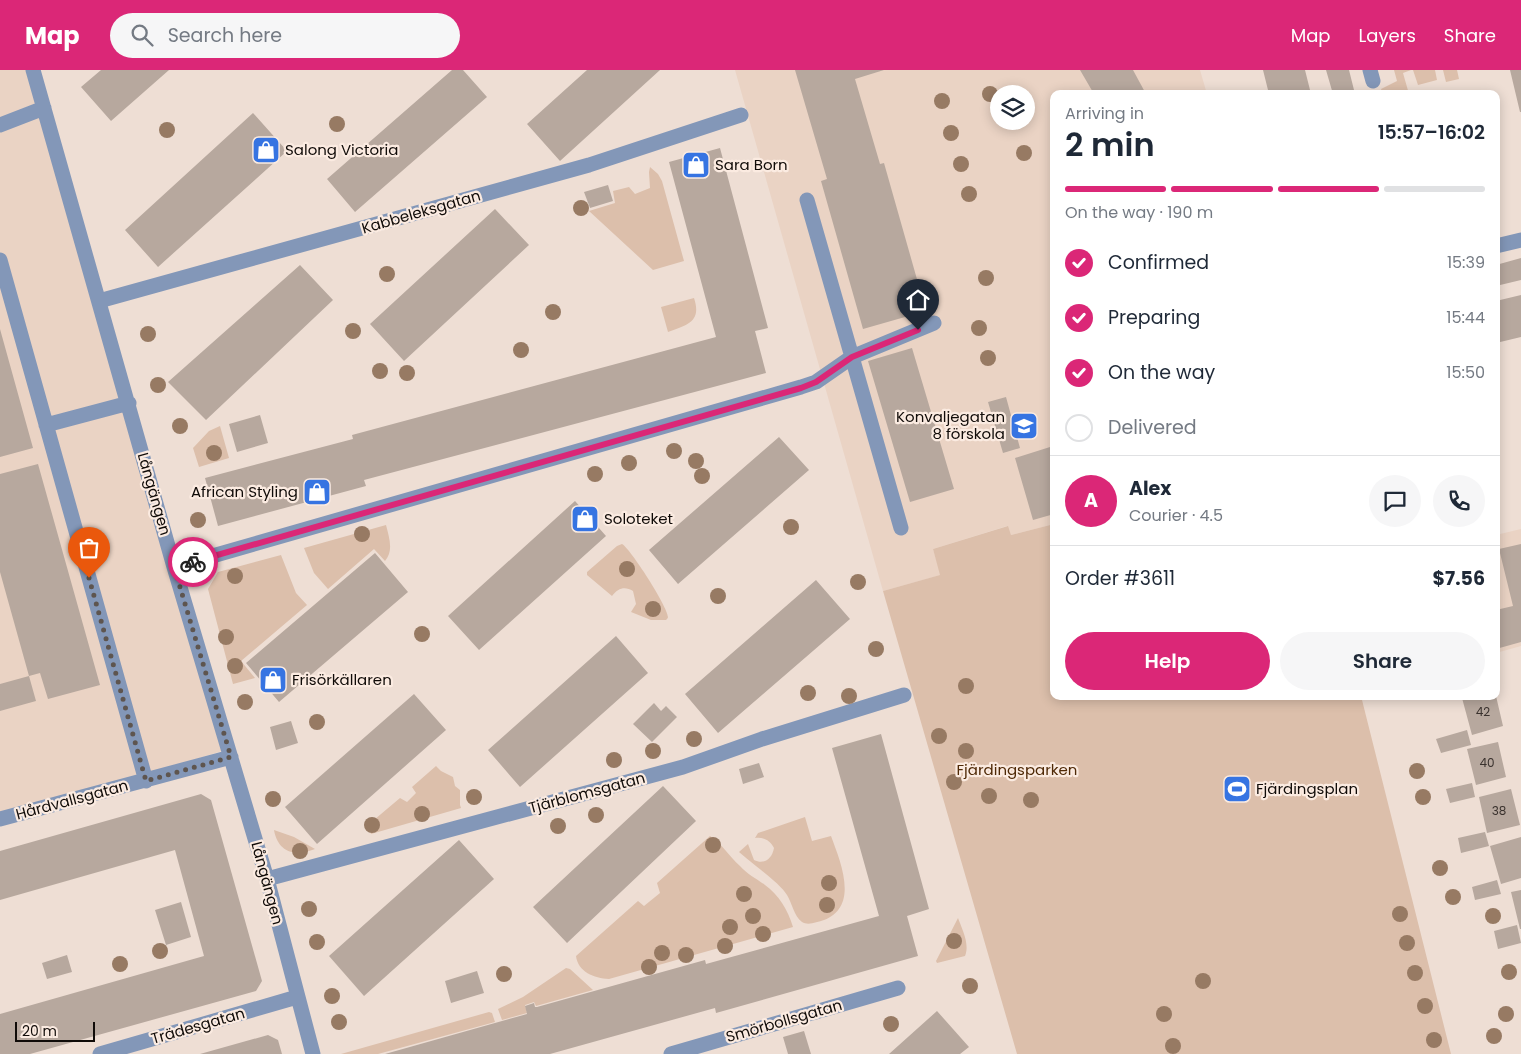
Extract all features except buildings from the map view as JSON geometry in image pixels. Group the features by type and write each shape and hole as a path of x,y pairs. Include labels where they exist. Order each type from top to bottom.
{"street":[{"name":"Långängen","path":"34,70 174,567 267,879 313,1054"},
{"path":"0,126 44,108"},
{"name":"Kabbeleksgatan","path":"99,301 590,165 742,115"},
{"path":"807,200 901,528"},
{"path":"1500,245 1521,240"},
{"path":"0,260 146,781"},
{"path":"174,567 801,388 816,382 852,357 934,324"},
{"path":"46,425 128,403"},
{"name":"Tjärblomsgatan","path":"267,879 683,767 762,739 904,695"},
{"name":"Hårdvallsgatan","path":"0,819 231,757"},
{"name":"Smörbollsgatan","path":"671,1054 898,988"},
{"name":"Trädesgatan","path":"100,1054 297,998"}],"shaded area":[{"path":"0,70 28,70 222,751 0,818"},
{"path":"735,70 1200,70 1206,90 1050,90 1050,525 1011,535 1007,526 933,549 941,575 883,591"},
{"path":"1521,529 1521,646 1500,652 1500,534"}],"green space":[{"path":"1394,70 1411,70 1403,73 1408,90 1381,90 1381,89 1397,81"},
{"path":"1413,70 1435,70 1437,80 1418,85"},
{"path":"1443,70 1457,70 1459,79 1446,82"},
{"path":"650,167 658,174 662,181 684,261 653,270 589,211 615,203 613,191 629,187 635,194 650,188"},
{"path":"694,298 696,312 691,321 668,332 661,307"},
{"path":"220,426 229,458 199,467 193,448 209,431"},
{"path":"386,525 390,548 385,561 374,549 328,589 314,573 304,548"},
{"name":"Fjärdingsparken","path":"1050,525 1050,700 1362,700 1451,1054 1017,1054 883,591 940,575 933,549 1008,526 1011,535"},
{"path":"622,544 633,556 656,591 666,611 668,617 666,620 651,620 631,612 636,604 633,591 622,589 612,596 587,575 587,572 617,546"},
{"path":"281,555 296,593 307,605 241,661 255,678 233,684 208,589 218,572"},
{"path":"436,766 453,777 455,786 460,790 461,808 371,834 368,825 400,798 407,802 416,793 412,787"},
{"path":"805,817 812,841 831,836 839,858 844,882 842,904 835,913 824,920 810,924 804,923 799,919 783,890 739,852 748,844 754,860 761,862 767,860 774,848 766,840 755,838 758,833"},
{"path":"274,830 294,837 315,849 301,853 289,851 279,844"},
{"path":"710,836 743,869 775,893 786,909 793,927 609,979 592,976 583,970 577,962 576,956 638,901 644,906 660,893 657,883"},
{"path":"958,918 967,947 965,956 937,963 936,961"},
{"path":"566,968 570,969 593,990 536,1006 534,1002 525,1005 527,1013 502,1020 498,1009 523,997"},
{"path":"489,1012 492,1013 495,1022 378,1054 341,1054"}],"way so far":[{"path":"89,578 146,781 231,757 174,567 193,562"}],"place":[{"name":"Salong Victoria","path":"266,150"},
{"name":"Sara Born","path":"696,165"},
{"name":"Konvaljegatan 8 förskola","path":"1024,426"},
{"name":"African Styling","path":"317,492"},
{"name":"Soloteket","path":"585,519"},
{"name":"Frisörkällaren","path":"273,680"},
{"name":"Fjärdingsplan","path":"1237,789"}],"route":[{"path":"193,562 801,388 816,382 852,357 918,330"}]}
